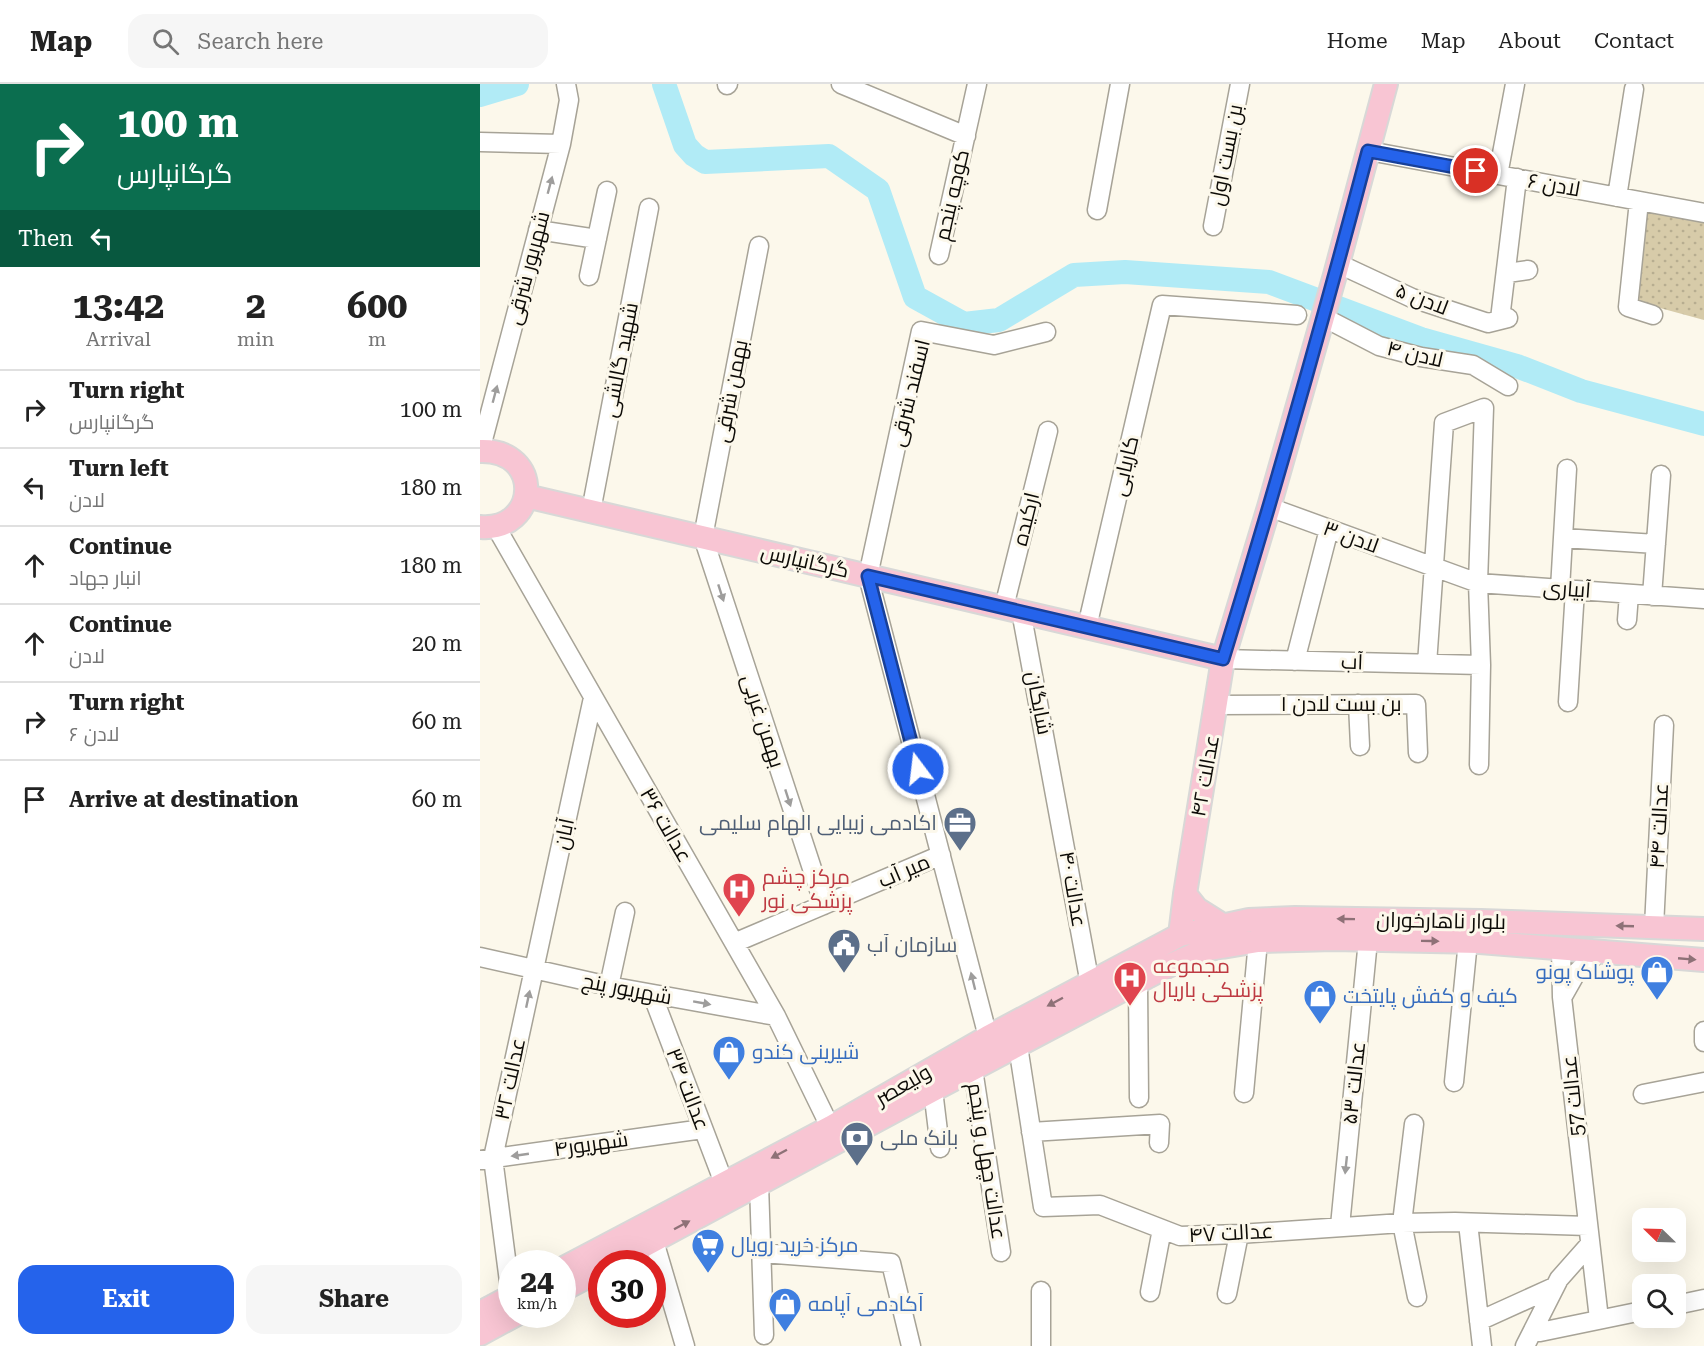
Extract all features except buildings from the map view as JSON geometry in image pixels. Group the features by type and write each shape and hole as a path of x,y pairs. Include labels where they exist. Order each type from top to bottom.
{"main road":[{"name":"عدالت ۴۲","path":"1180,935 1223,659 1337,270 1386,84"},
{"path":"480,451 495,451 509,456 520,467 526,481 526,496 521,510 510,521 484,528"},
{"name":"گرگانپارس","path":"526,496 1223,659"},
{"path":"1185,894 1197,909 1224,926"},
{"name":"بلوار ناهارخوران","path":"1180,935 1249,921 1295,918 1704,929"},
{"path":"1561,924 1561,948"},
{"name":"ولیعصر","path":"637,1250 759,1184 988,1037 1180,935"},
{"name":"بلوار ناهارخوران","path":"1204,950 1258,941 1468,941 1704,960"},
{"name":"ولیعصر","path":"576,1262 724,1183 933,1090 1204,950"},
{"path":"480,1313 498,1304"},
{"path":"480,1334 498,1324"}],"street":[{"name":"کوچه پنجم","path":"939,255 977,84"},
{"path":"1096,210 1120,84"},
{"name":"بن بست اول","path":"1213,226 1240,84"},
{"path":"1498,175 1515,84"},
{"path":"847,85 966,136"},
{"path":"1617,197 1634,89"},
{"name":"شهریور شرقی","path":"480,451 561,144 568,92"},
{"path":"480,142 561,144"},
{"name":"۶ لادن","path":"1368,151 1704,213"},
{"path":"1517,178 1507,273 1528,270"},
{"path":"589,276 607,190"},
{"path":"1639,201 1628,307 1653,315"},
{"name":"شهید گالشی","path":"591,511 649,208"},
{"path":"538,230 597,239"},
{"name":"بهمن شرقی","path":"702,537 759,246"},
{"name":"۵ لادن","path":"1337,270 1488,323 1504,318 1507,273"},
{"name":"کاریابی","path":"1087,627 1162,305 1297,315"},
{"name":"۴ لادن","path":"1323,317 1379,346 1421,357 1473,366 1508,386"},
{"name":"اسفند شرقی","path":"868,576 921,331 994,345 1046,332"},
{"path":"1427,664 1444,423 1484,408 1478,583 1481,666 1479,765"},
{"name":"ارکیده","path":"1012,609 1048,431"},
{"path":"1567,469 1563,538 1567,589 1568,702"},
{"path":"1652,596 1661,476"},
{"name":"۳ لادن","path":"1269,507 1434,567"},
{"name":"عدالت ۳۶","path":"484,528 593,698 776,1016 834,1134"},
{"path":"1295,661 1329,529"},
{"name":"بهمن غربی","path":"702,537 824,904"},
{"path":"1563,538 1656,544"},
{"name":"آبیاری","path":"1434,567 1478,583 1704,599"},
{"path":"868,576 988,1037"},
{"path":"1628,620 1629,594"},
{"name":"شایگان","path":"1012,609 1056,795"},
{"name":"آب","path":"1223,659 1481,666"},
{"name":"آبان","path":"534,970 593,698"},
{"path":"1358,704 1360,746"},
{"name":"۱ بن بست لادن","path":"1217,705 1416,704 1418,753"},
{"name":"۴۴ عدالت","path":"1654,927 1664,725"},
{"name":"عدالت ۴۰","path":"1056,795 1090,984"},
{"name":"میر آب","path":"734,943 941,855"},
{"path":"609,986 625,912"},
{"name":"عدالت ۵۳","path":"1340,1226 1368,940"},
{"path":"1244,1093 1258,941"},
{"path":"1454,1082 1468,941"},
{"name":"عدالت 57","path":"1561,948 1562,997 1599,1319"},
{"path":"1562,997 1576,973 1600,951"},
{"name":"شهریور پنج","path":"480,957 609,986 776,1016"},
{"name":"عدالت ۳۲","path":"502,1250 486,1159 534,970"},
{"path":"1138,983 1139,1098"},
{"name":"عدالت ۳۴","path":"652,994 724,1183"},
{"path":"1704,1031 1704,1042"},
{"name":"عدالت ۴۷","path":"1018,1046 1043,1207 1100,1205 1180,1236 1402,1223 1468,1223 1589,1235"},
{"name":"عدالت چهل و پنجم","path":"973,1069 1001,1252"},
{"path":"1643,1094 1704,1082"},
{"path":"933,1090 940,1148"},
{"path":"1031,1132 1160,1124 1159,1143"},
{"path":"1414,1124 1402,1223 1418,1297"},
{"name":"شهریور۴","path":"486,1159 703,1129"},
{"path":"759,1184 764,1335"},
{"path":"1468,1223 1482,1346"},
{"path":"1150,1292 1162,1229"},
{"path":"1227,1294 1239,1234"},
{"path":"1525,1346 1554,1287 1589,1235"},
{"path":"654,1241 685,1346"},
{"path":"761,1253 891,1263 911,1346"},
{"path":"1479,1321 1554,1287"},
{"path":"1041,1291 1041,1346"},
{"path":"1686,1303 1704,1299"},
{"path":"1540,1332 1632,1313"}],"shaded area":[{"path":"1648,209 1704,221 1704,320 1638,302"}],"waterway":[{"path":"480,95 517,84"},
{"path":"664,84 685,145 705,162 829,156 878,190 915,297 964,324 999,320 1074,275 1125,272 1269,282 1421,339 1517,366 1581,391 1704,424"}],"place":[{"name":"اکادمی زیبایی الهام سلیمی","path":"960,852"},
{"name":"مرکز چشم پزشکی نور","path":"739,918"},
{"name":"سازمان آب","path":"844,974"},
{"name":"پوشاک پونو","path":"1657,1001"},
{"name":"مجموعه پزشکی باریال","path":"1130,1007"},
{"name":"کیف و کفش پایتخت","path":"1320,1025"},
{"name":"شیرینی کندو","path":"729,1081"},
{"name":"بانک ملی","path":"857,1167"},
{"name":"مرکز خرید رویال","path":"708,1274"},
{"name":"آکادمی آپامه","path":"785,1333"}],"route":[{"path":"918,769 868,576 1223,659 1269,507 1368,151 1476,171"}]}
